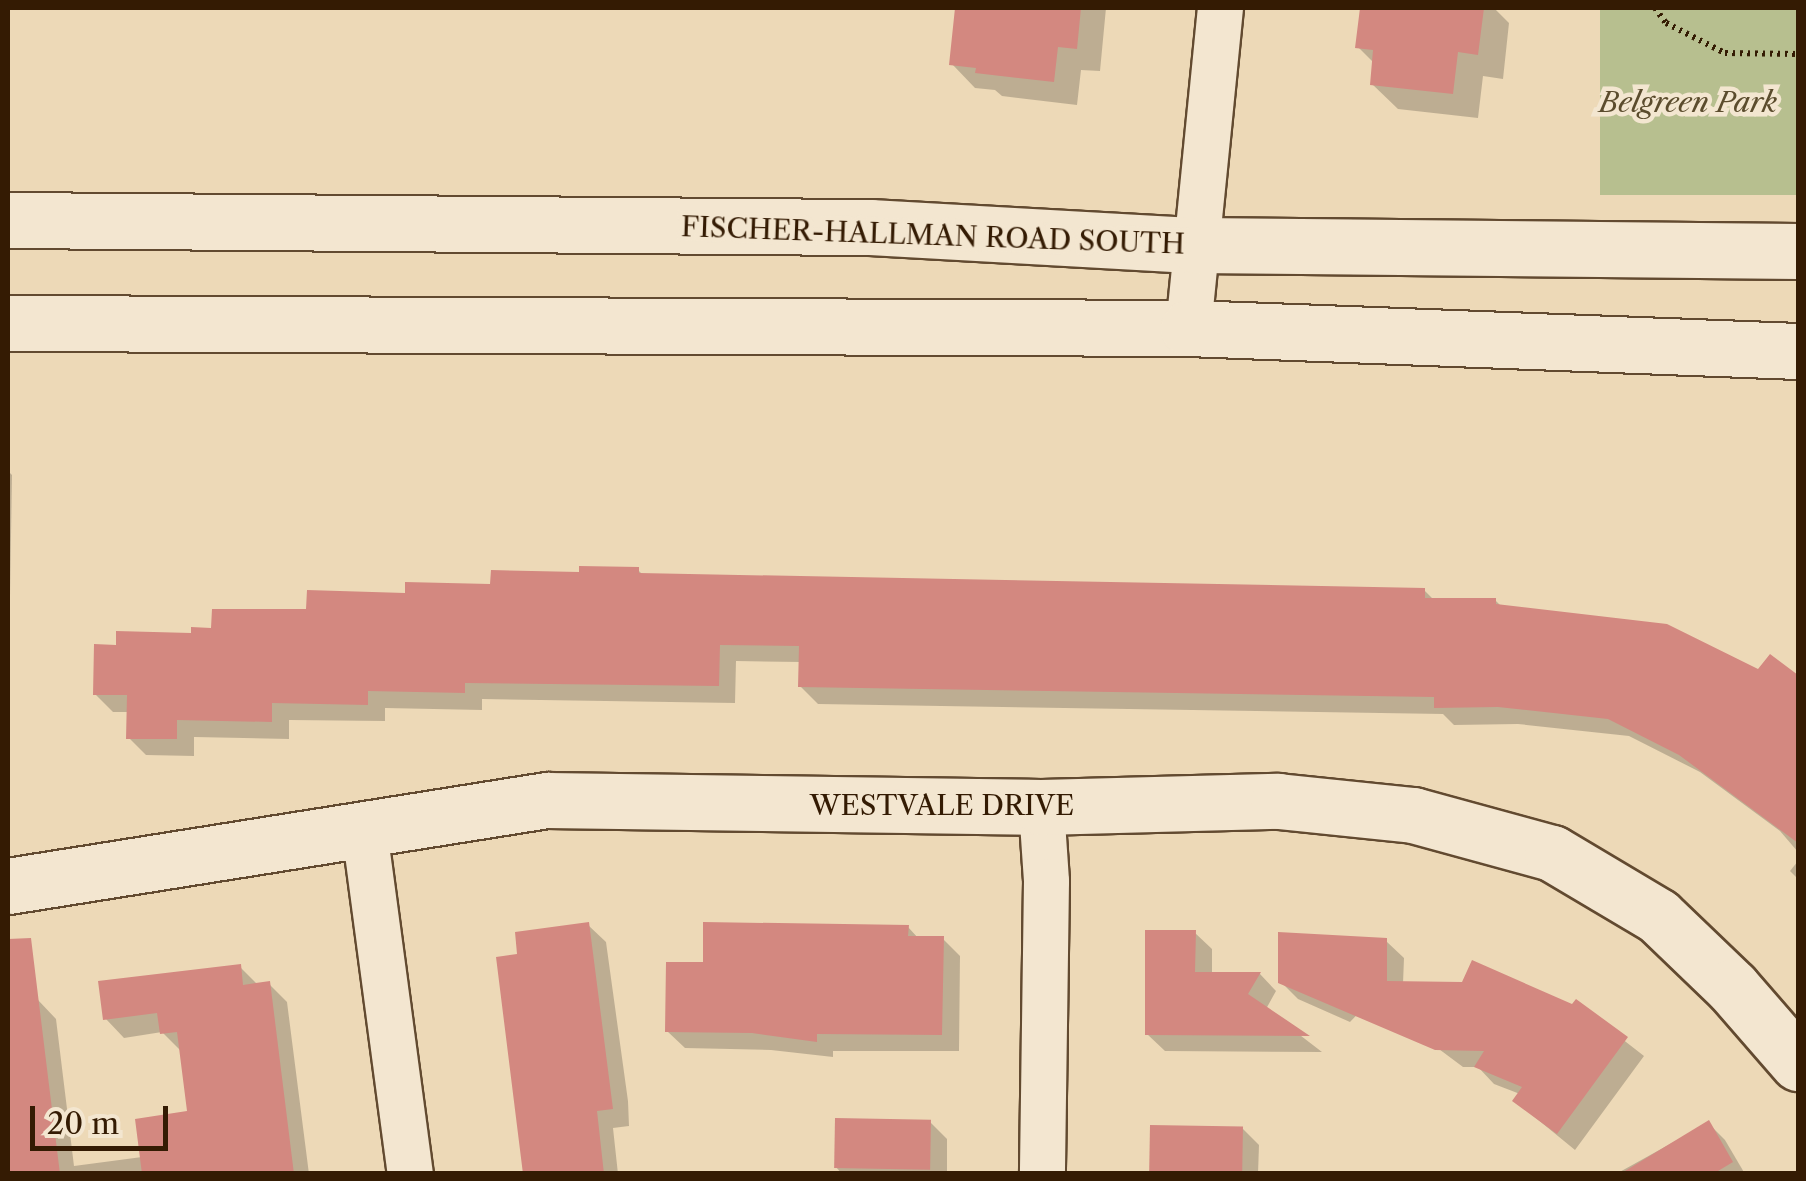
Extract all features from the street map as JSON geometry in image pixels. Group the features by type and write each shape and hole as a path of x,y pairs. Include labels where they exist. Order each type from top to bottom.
{"main road":[{"name":"FISCHER-HALLMAN ROAD SOUTH","path":"8,220 870,226 1196,245 1798,252"},
{"path":"8,323 1188,328 1798,351"},
{"name":"WESTVALE DRIVE","path":"8,886 547,800 1042,807 1278,801 1412,815 1552,854 1658,916 1732,987 1798,1063"}],"street":[{"path":"1188,328 1220,8"},
{"path":"1042,807 1046,882 1042,1174"},
{"path":"364,830 410,1174"}],"path":[{"path":"1655,8 1666,23 1725,53 1798,54"}],"green space":[{"name":"Belgreen Park","path":"1600,8 1798,8 1798,195 1600,195"}],"building":[{"path":"955,8 1081,8 1077,49 1058,47 1054,82 975,73 976,68 949,65"},
{"path":"1360,8 1484,8 1478,55 1458,52 1453,94 1370,85 1373,50 1355,48"},
{"path":"579,566 639,567 639,573 1425,588 1425,598 1496,598 1496,604 1667,624 1758,669 1770,654 1798,675 1798,843 1679,755 1608,719 1498,707 1434,708 1434,697 798,687 799,646 720,645 719,686 465,683 465,693 368,691 368,705 272,703 272,722 177,720 177,739 126,739 127,695 93,695 94,644 116,645 116,631 191,633 191,627 211,628 212,609 306,609 307,590 405,593 405,582 490,584 491,570 579,572"},
{"path":"589,922 613,1109 597,1111 604,1174 523,1174 496,957 517,954 515,932"},
{"path":"703,922 909,925 908,936 944,936 942,1035 817,1034 817,1042 752,1033 665,1032 666,962 703,962"},
{"path":"1145,930 1196,930 1195,972 1261,972 1248,994 1310,1036 1145,1035"},
{"path":"1278,932 1387,938 1387,981 1462,982 1472,960 1572,1004 1576,999 1628,1037 1557,1134 1512,1101 1522,1087 1474,1067 1484,1051 1435,1050 1278,983"},
{"path":"31,938 60,1174 8,1174 8,939"},
{"path":"241,964 243,985 270,981 294,1174 142,1174 135,1119 187,1111 177,1032 160,1034 157,1013 103,1020 98,981"},
{"path":"835,1118 931,1120 930,1170 834,1168"},
{"path":"1709,1120 1733,1162 1713,1174 1620,1174"},
{"path":"1150,1125 1243,1127 1242,1174 1149,1174"}]}
